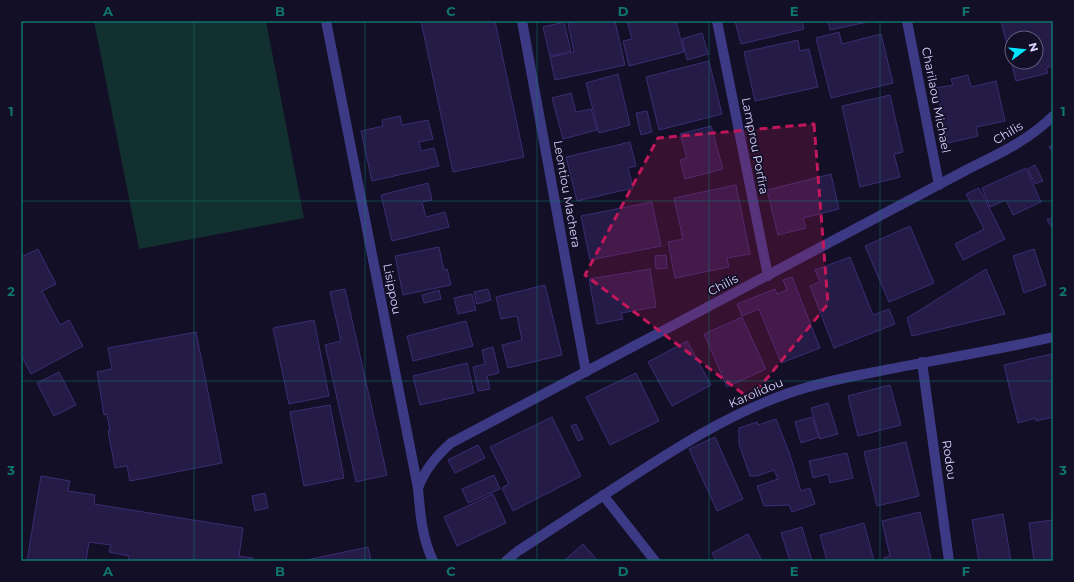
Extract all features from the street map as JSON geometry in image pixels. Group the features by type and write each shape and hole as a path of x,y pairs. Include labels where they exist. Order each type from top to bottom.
{"street":[{"name":"Lisippou","path":"326,21 418,488 420,514 424,535 433,561"},
{"name":"Leontiou Machera","path":"522,21 586,372"},
{"name":"Lamprou Porfira","path":"717,21 768,276"},
{"name":"Charilaou Michael","path":"908,21 940,185"},
{"name":"Chilis","path":"418,488 428,467 439,453 451,443 1020,142 1035,132 1053,116"},
{"name":"Karolidou","path":"506,561 518,551 698,435 766,401 814,385 922,362 1053,338"},
{"name":"Rodou","path":"922,362 949,561"},
{"path":"603,496 656,561"}],"highlighted area":[{"path":"814,124 828,304 750,399 585,275 658,138"}],"green space":[{"path":"94,21 266,21 304,218 139,249"}],"building":[{"path":"421,21 495,21 524,157 453,172"},
{"path":"578,21 615,21 625,65 555,80 550,57 574,52 568,23"},
{"path":"627,21 676,21 684,52 629,66 623,41 632,39"},
{"path":"735,21 802,21 804,29 741,44"},
{"path":"828,21 872,21 830,30"},
{"path":"1001,21 1053,21 1053,66 1046,68 1048,73 1016,81 1013,70 1044,70 1044,30 1004,30 1004,33"},
{"path":"564,22 571,51 550,56 543,27"},
{"path":"839,32 842,44 881,34 893,83 831,98 816,38"},
{"path":"702,33 708,54 687,60 682,39"},
{"path":"798,40 800,51 809,49 818,87 755,101 744,52"},
{"path":"709,61 722,114 659,130 646,77"},
{"path":"618,74 630,125 599,133 586,83"},
{"path":"968,75 971,87 996,81 1005,121 976,127 978,136 948,143 936,88 953,85 951,79"},
{"path":"571,93 576,112 591,109 597,130 563,139 552,98"},
{"path":"890,95 903,152 894,154 900,177 860,187 842,106"},
{"path":"647,111 652,132 641,135 636,113"},
{"path":"400,116 402,125 428,120 433,139 419,142 421,151 434,148 439,166 372,181 361,131 383,126 382,120"},
{"path":"711,126 723,169 685,179 680,160 687,158 680,134"},
{"path":"630,142 636,166 628,168 633,188 577,201 566,157"},
{"path":"1053,144 1053,153 1049,147"},
{"path":"1035,165 1043,181 1035,184 1028,169"},
{"path":"1026,168 1041,202 1013,215 1006,200 990,207 982,188"},
{"path":"831,174 839,209 803,218 806,228 778,235 767,190"},
{"path":"428,183 432,200 422,202 426,217 445,212 449,227 392,241 381,195"},
{"path":"736,185 750,254 727,258 729,267 675,278 668,242 683,239 674,198"},
{"path":"979,188 1005,239 963,260 955,244 984,229 966,194"},
{"path":"652,202 661,246 590,260 581,216"},
{"path":"1053,217 1053,229 1047,220"},
{"path":"910,226 934,283 889,302 865,246"},
{"path":"439,247 444,270 447,269 451,285 403,295 395,256"},
{"path":"38,249 56,284 42,291 60,325 69,320 83,346 31,374 21,355 21,257"},
{"path":"1034,249 1046,285 1024,293 1013,256"},
{"path":"666,255 667,268 656,269 655,256"},
{"path":"850,257 873,315 889,309 895,324 834,348 810,286 820,282 815,270"},
{"path":"650,269 656,307 621,313 623,319 597,324 589,279"},
{"path":"986,269 1005,314 912,336 907,318"},
{"path":"792,277 820,348 781,363 759,309 742,316 737,304 775,289 777,294 787,290 783,280"},
{"path":"545,285 562,355 508,368 502,345 522,340 517,316 501,319 496,297"},
{"path":"345,289 387,475 356,482 325,345 341,341 330,292"},
{"path":"488,289 491,300 477,304 474,292"},
{"path":"439,290 441,299 424,303 422,295"},
{"path":"472,294 476,310 458,314 454,298"},
{"path":"742,317 766,369 727,387 704,334"},
{"path":"314,320 329,396 289,404 273,328"},
{"path":"466,321 473,346 413,361 407,336"},
{"path":"196,332 222,463 130,481 127,466 115,468 108,431 110,431 107,414 104,415 97,372 112,369 108,348"},
{"path":"687,341 711,385 672,406 648,362"},
{"path":"493,347 499,373 487,376 490,389 478,391 473,367 485,364 482,350"},
{"path":"1051,354 1053,362 1053,417 1036,421 1036,418 1018,423 1004,365"},
{"path":"467,363 474,393 420,405 413,376"},
{"path":"59,372 76,405 54,416 37,383"},
{"path":"636,373 659,421 610,445 586,397"},
{"path":"890,385 901,425 858,436 848,396"},
{"path":"828,403 838,434 820,439 811,408"},
{"path":"330,405 344,478 304,486 290,412"},
{"path":"552,417 581,476 513,511 502,488 509,484 490,447"},
{"path":"812,417 819,437 801,443 795,422"},
{"path":"776,419 789,452 801,491 810,488 815,504 792,512 789,505 764,506 757,486 778,479 774,470 757,476 750,476 739,444 739,428 757,422 758,425"},
{"path":"576,424 583,439 578,441 571,426"},
{"path":"715,437 743,499 717,511 689,449"},
{"path":"906,442 919,496 877,506 864,452"},
{"path":"478,445 485,458 455,473 448,460"},
{"path":"847,453 853,478 830,483 828,474 813,478 809,461"},
{"path":"494,475 500,489 468,503 462,489"},
{"path":"41,476 70,481 68,491 95,495 94,504 243,528 239,556 253,558 252,561 128,561 129,556 109,552 111,545 89,542 86,561 27,561"},
{"path":"265,493 268,508 255,511 252,496"},
{"path":"493,494 506,523 457,546 444,517"},
{"path":"920,512 931,559 921,561 884,561 884,558 890,556 882,521"},
{"path":"1003,514 1011,561 979,561 972,520"},
{"path":"1053,520 1053,561 1034,561 1029,523"},
{"path":"864,523 874,561 827,561 820,535"},
{"path":"802,527 812,561 790,561 781,533"},
{"path":"748,534 762,561 716,561 712,553"},
{"path":"583,544 598,561 564,561"},
{"path":"368,547 371,561 302,561"}]}
